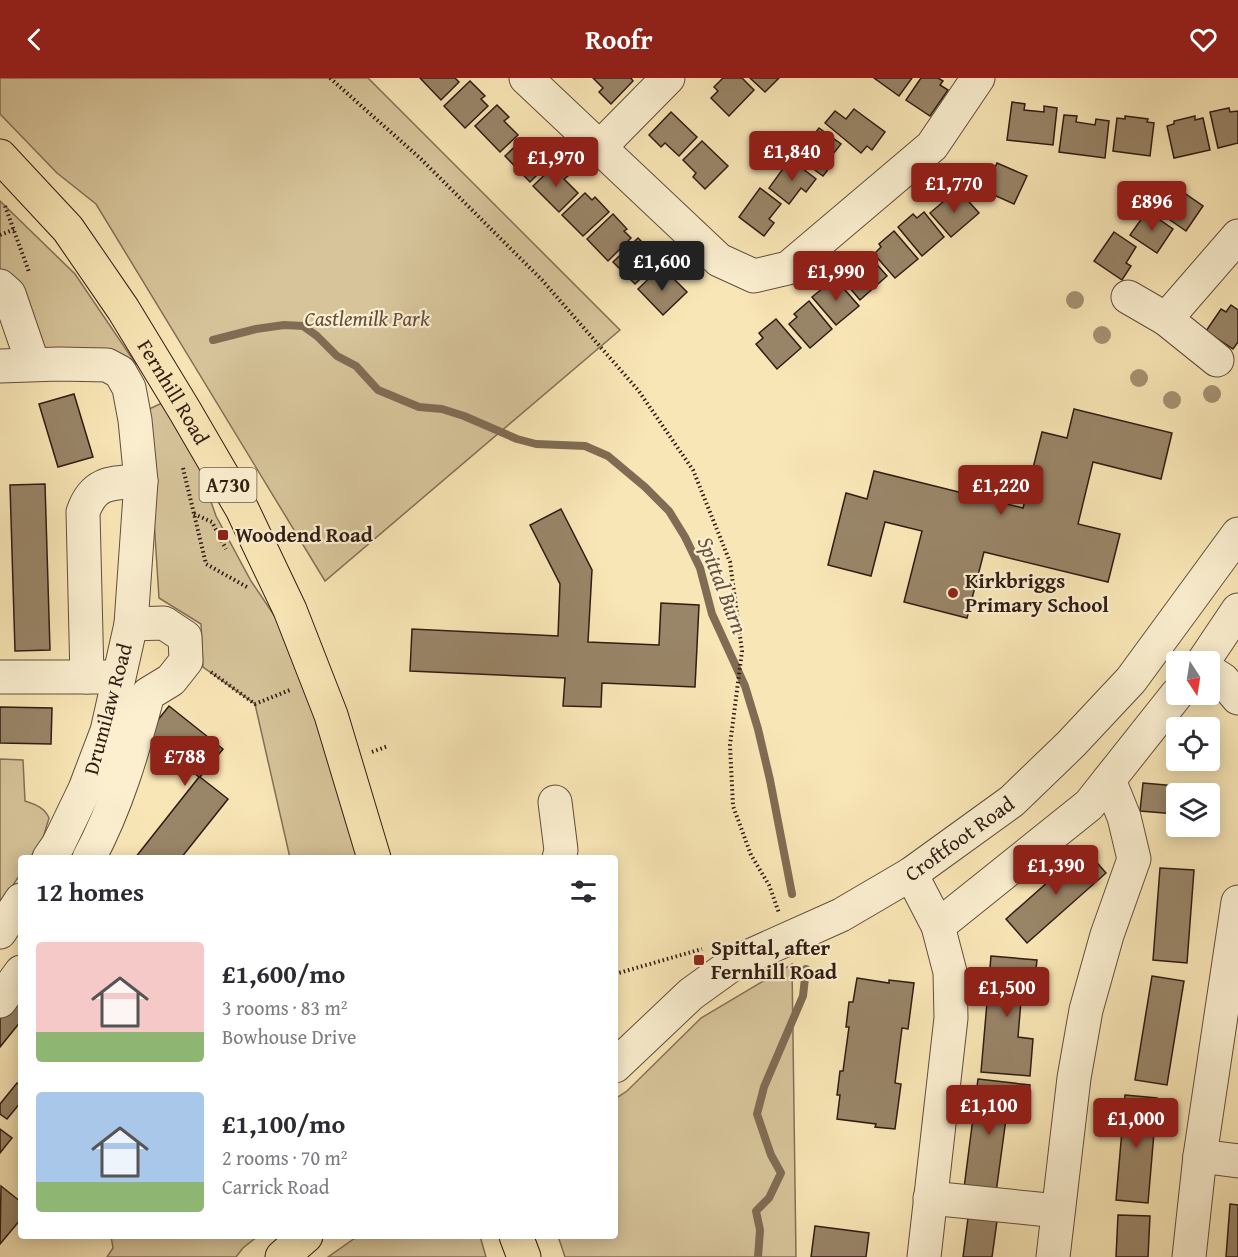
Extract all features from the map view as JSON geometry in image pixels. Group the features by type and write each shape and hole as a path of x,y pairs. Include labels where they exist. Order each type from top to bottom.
{"main road":[{"name":"Fernhill Road","path":"0,156 68,229 116,300 185,411 242,509 290,610 331,715 373,855"},
{"path":"282,1257 303,1239"},
{"path":"517,1239 524,1257"}],"street":[{"path":"526,78 719,260 754,276 788,268 932,146 978,78"},
{"path":"600,147 668,78"},
{"path":"1166,319 1238,236"},
{"path":"0,286 9,294 33,364 0,366"},
{"path":"1128,297 1166,319 1217,360"},
{"name":"Drumilaw Road","path":"33,364 107,365 120,372 129,388 135,420 141,481 131,624 120,677 107,731 85,789 58,846 51,855"},
{"path":"87,677 83,512 88,497 101,487 115,483 141,481"},
{"name":"Croftfoot Road","path":"618,1063 692,994 735,963 841,915 911,874 1012,801 1071,744 1131,680 1238,534"},
{"path":"1210,651 1238,610"},
{"name":"Drumilaw Road","path":"91,855 104,831 132,754 148,694 171,680 186,661 185,637 164,623 131,624"},
{"path":"0,676 120,677"},
{"path":"1220,678 1238,698"},
{"path":"938,926 1089,805 1168,705"},
{"path":"1053,1257 1074,1078 1086,1010 1107,935 1134,859 1124,817 1108,780"},
{"path":"555,802 560,855"},
{"path":"911,874 938,926 950,972 951,1018 924,1257"},
{"path":"1189,1257 1200,1156 1238,902"},
{"path":"0,932 18,905"},
{"path":"0,1001 18,976"},
{"path":"1200,1156 1238,1161"},
{"path":"930,1198 1058,1211"}],"path":[{"path":"330,78 421,159 542,280 638,390 693,470 730,562 742,651 730,745 734,806 751,855 769,885 788,939"},
{"path":"0,235 15,229"},
{"path":"182,462 206,564 246,587"},
{"path":"194,514 212,522 227,550"},
{"path":"242,578 251,596"},
{"path":"186,661 203,667 255,704 292,689"},
{"path":"288,680 295,699"},
{"path":"618,973 709,947"}],"green space":[{"name":"Castlemilk Park","path":"0,78 368,78 620,330 325,581 96,204 57,173 0,114"},
{"path":"0,201 75,274 136,364 131,372 40,353 0,277"},
{"path":"162,403 196,459 216,516 251,581 280,624 327,752 358,855 289,855 255,704 203,667 201,624 159,598 147,410"},
{"path":"0,759 23,760 25,801 42,809 49,818 43,838 32,855 18,855 18,878 0,905"},
{"path":"792,964 796,1257 565,1257 559,1239 618,1239 618,1097 627,1091 701,1018"},
{"path":"112,1239 254,1239 236,1257 107,1257 113,1248"},
{"path":"354,1239 481,1239 486,1257 328,1257"}],"building":[{"path":"420,78 455,78 459,82 441,100"},
{"path":"593,78 631,78 633,81 611,104 599,92 603,88"},
{"path":"723,78 742,78 754,90 729,116 711,98 718,91 714,87"},
{"path":"750,78 779,78 765,92"},
{"path":"874,78 912,78 899,96"},
{"path":"921,78 938,78 943,81 940,85 948,90 930,116 906,100"},
{"path":"470,81 485,96 481,99 488,106 465,128 444,106"},
{"path":"1012,102 1025,104 1024,110 1044,112 1044,106 1057,108 1053,145 1007,140"},
{"path":"497,105 509,117 504,121 518,135 500,152 475,126"},
{"path":"1229,108 1230,112 1238,111 1238,143 1218,148 1210,112"},
{"path":"854,109 885,132 872,150 867,146 861,153 825,123 835,111 846,119"},
{"path":"671,112 697,137 679,156 665,143 661,147 649,135"},
{"path":"1064,115 1077,116 1076,122 1095,125 1096,119 1109,121 1105,158 1059,152"},
{"path":"1125,116 1148,119 1147,122 1154,123 1150,156 1113,151 1117,118 1125,119"},
{"path":"1195,116 1195,120 1203,118 1210,150 1174,158 1167,126 1174,124 1174,121"},
{"path":"819,128 841,144 829,159 833,163 823,176 797,157"},
{"path":"524,138 530,145 534,142 552,160 530,182 505,156"},
{"path":"702,141 728,166 705,189 693,177 696,173 683,160"},
{"path":"790,159 816,179 806,192 801,188 789,204 769,188"},
{"path":"557,163 568,176 564,179 578,193 559,212 533,186"},
{"path":"997,163 1027,176 1014,204 978,188 987,169 993,172"},
{"path":"1168,186 1175,190 1177,188 1203,206 1186,231 1160,213 1161,210 1154,205 1152,199 1156,192 1164,192"},
{"path":"760,188 781,204 769,219 774,223 764,236 739,217"},
{"path":"585,193 592,200 595,197 609,212 583,236 562,215"},
{"path":"962,194 979,213 951,237 930,213 951,195 955,200"},
{"path":"1147,211 1173,229 1157,253 1130,235"},
{"path":"924,212 944,237 922,256 898,227 913,214 917,218"},
{"path":"613,214 627,229 624,231 631,238 608,261 587,239"},
{"path":"894,231 918,259 895,278 874,254 881,247 879,244"},
{"path":"1114,232 1136,247 1126,263 1131,266 1122,280 1094,261"},
{"path":"638,238 660,260 635,284 613,262"},
{"path":"866,252 887,276 860,300 843,280 851,273 846,268"},
{"path":"658,270 664,277 668,273 687,292 663,315 638,289"},
{"path":"838,282 859,306 836,325 812,297 828,284 831,288"},
{"path":"809,301 832,329 810,348 789,324 797,317 794,314"},
{"path":"1231,305 1238,310 1238,342 1233,349 1206,331 1221,309 1226,312"},
{"path":"776,319 801,348 777,369 756,344 763,338 759,333"},
{"path":"74,394 93,457 58,467 39,404"},
{"path":"1074,409 1172,433 1161,479 1093,462 1078,524 1120,534 1108,582 984,552 967,618 904,602 922,531 885,522 871,576 828,565 846,493 867,499 874,471 1023,508 1042,432 1067,438"},
{"path":"45,484 50,650 15,651 10,485"},
{"path":"561,509 592,570 588,642 659,645 661,603 699,605 695,687 602,683 601,707 563,706 565,678 410,671 412,629 558,636 560,584 530,525"},
{"path":"169,706 223,749 200,777 228,799 183,855 137,855 199,777 146,735"},
{"path":"0,707 52,708 51,744 0,743"},
{"path":"1143,783 1166,785 1166,813 1140,811"},
{"path":"1085,849 1106,873 1027,943 1006,919"},
{"path":"1160,868 1194,870 1187,963 1153,960"},
{"path":"991,956 1037,960 1035,977 1023,976 1018,1037 1033,1039 1030,1076 981,1072"},
{"path":"1152,976 1184,981 1167,1085 1135,1080"},
{"path":"18,978 18,1025 0,1047 0,1000"},
{"path":"857,978 889,983 889,980 914,983 908,1029 902,1028 895,1083 901,1084 895,1129 837,1119 840,1071 843,1071 849,1027 846,1027 849,1002 853,1002"},
{"path":"978,1079 1030,1085 1029,1100 1009,1097 995,1200 963,1196"},
{"path":"18,1084 18,1106 7,1119 0,1114 0,1104"},
{"path":"1125,1095 1157,1098 1148,1203 1116,1200"},
{"path":"0,1129 12,1138 0,1153"},
{"path":"1,1186 18,1200 18,1223 0,1244"},
{"path":"1230,1204 1238,1205 1238,1257 1226,1257"},
{"path":"1118,1215 1150,1216 1148,1257 1116,1257"},
{"path":"968,1218 997,1221 992,1257 963,1257"},
{"path":"815,1226 869,1233 866,1257 811,1257"}],"waterway":[{"name":"Spittal Burn","path":"213,340 256,329 284,325 303,326 337,356 356,366 378,390 419,407 442,409 464,416 517,439 536,444 585,446 608,456 645,487 669,511 685,537 700,568 712,614 745,686 770,780 792,894"},
{"name":"Spittal Burn","path":"758,1257 760,1230 756,1211 769,1198 781,1173 771,1155 757,1114 764,1087 803,996 806,969"}],"place":[{"name":"Woodend Road","path":"223,535"},
{"name":"Kirkbriggs Primary School","path":"953,593"},
{"name":"Spittal, after Fernhill Road","path":"699,960"}]}
